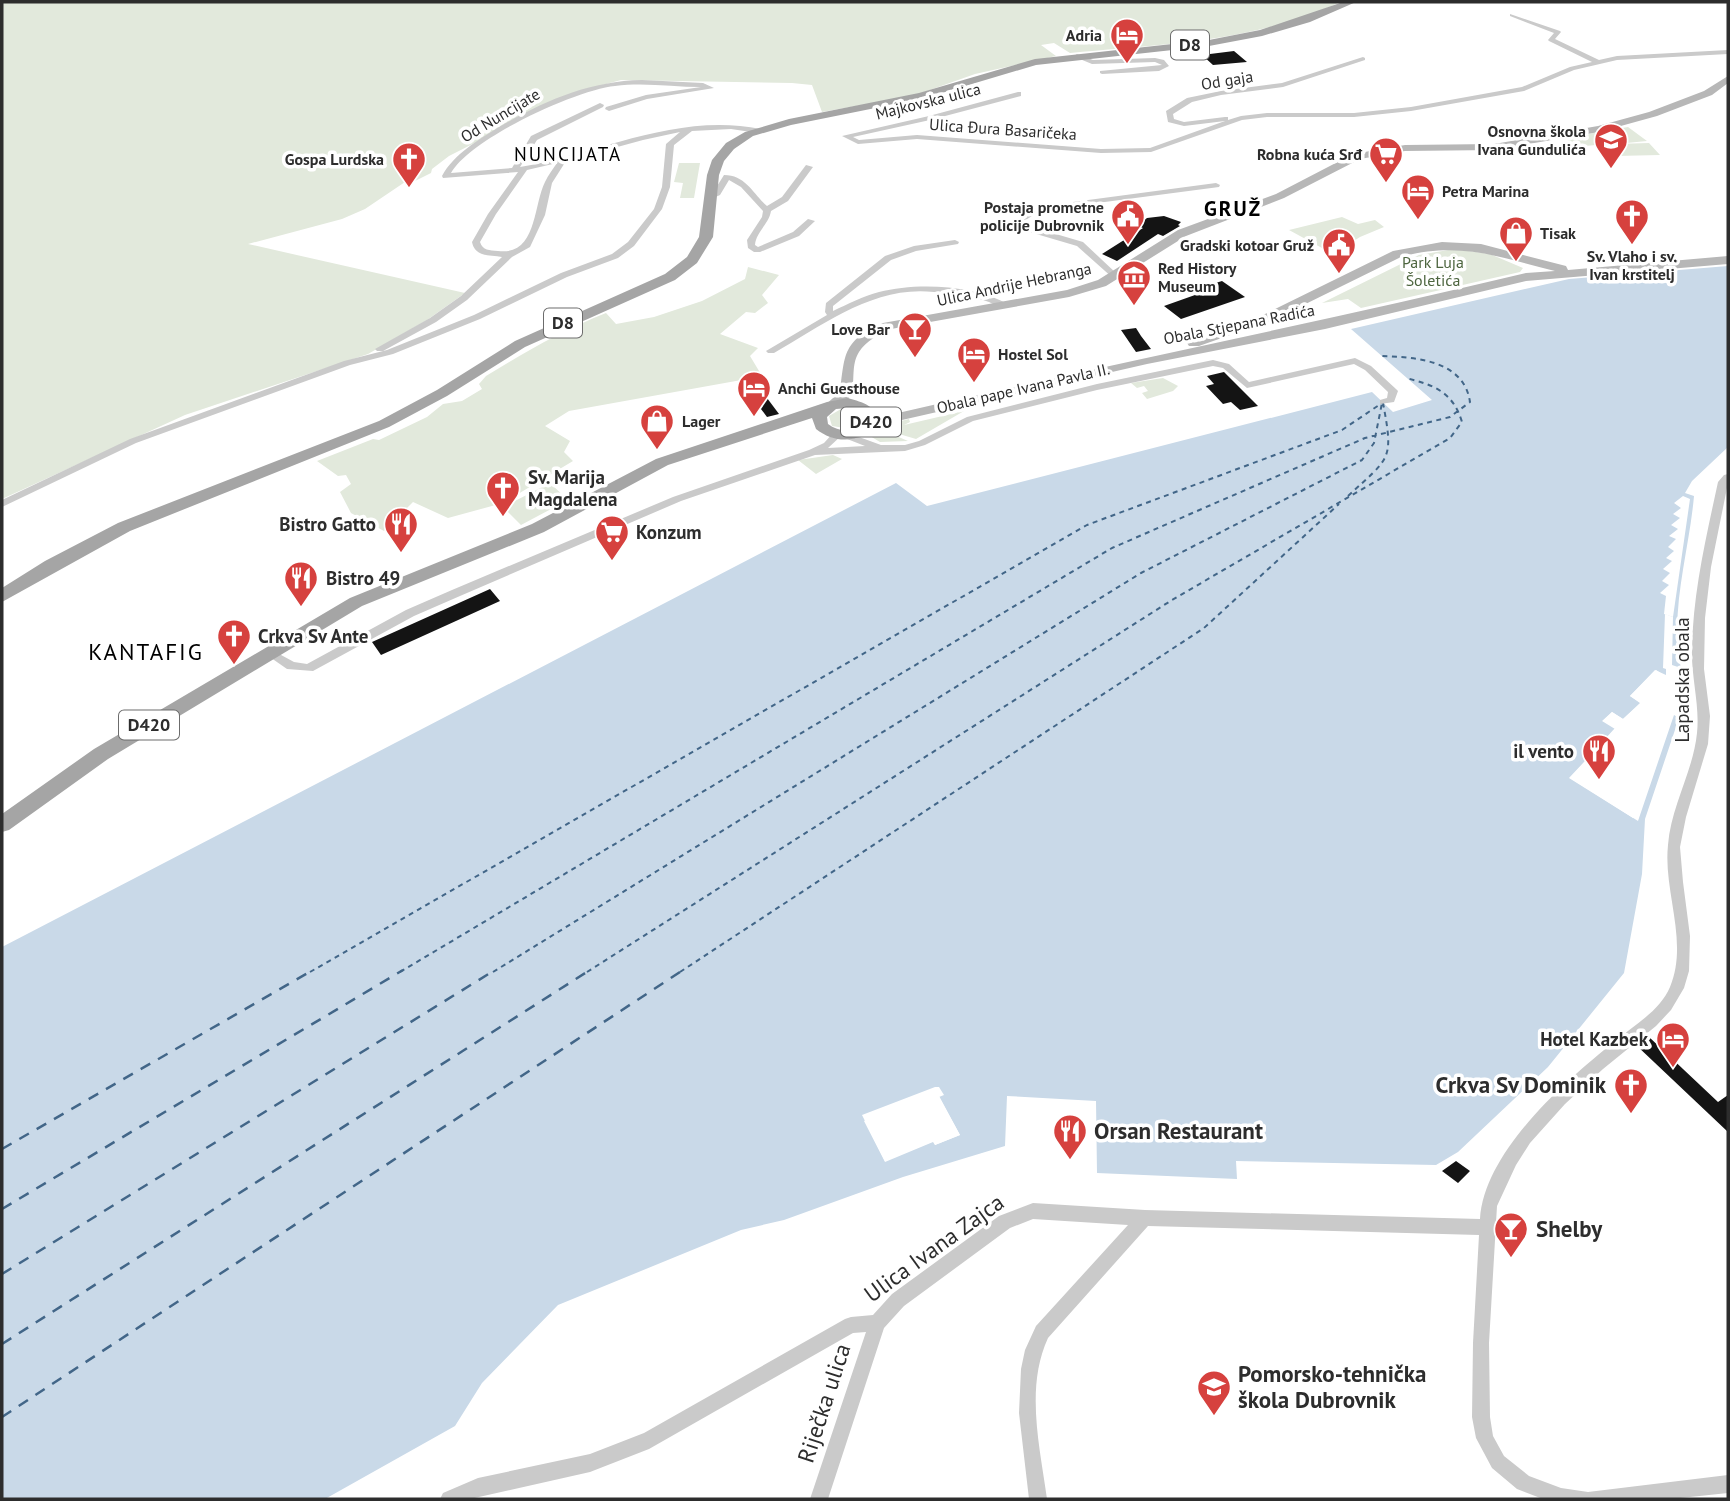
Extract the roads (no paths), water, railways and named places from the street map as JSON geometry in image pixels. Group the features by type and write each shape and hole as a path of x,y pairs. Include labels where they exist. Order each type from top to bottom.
{"main road":[{"name":"D8","path":"2,596 51,565 124,527 384,424 429,401 520,344 670,277 692,260 701,248 709,227 715,167 724,152 739,140 758,131 822,115 902,101 1008,68 1077,56 1240,38 1293,25 1351,2"},
{"name":"Ulica Andrije Hebranga","path":"829,407 844,397 848,385 850,356 862,341 877,331 1088,288 1114,276 1182,233 1280,196 1357,156 1405,148 1494,147 1599,130 1697,97 1728,79"},
{"name":"Obala Stjepana Radića","path":"1147,360 1296,305 1409,250 1465,244 1581,271"},
{"path":"1518,257 1535,269 1525,277"},
{"name":"Obala Stjepana Radića","path":"1147,360 1266,338 1525,277 1728,260"},
{"path":"1250,324 1257,333 1266,338"},
{"name":"Obala pape Ivana Pavla II.","path":"867,424 1147,360"},
{"path":"848,385 867,424"},
{"name":"D420","path":"2,824 101,754 356,601 538,528 662,462 775,424 848,403 867,424 841,435 807,422 775,424"},
{"name":"D420","path":"821,426 819,416 829,407"}],"street":[{"path":"1511,15 1558,32 1551,40 1598,62"},
{"path":"1161,148 1236,119 1267,115 1373,114 1423,108 1524,89 1572,68 1629,56 1728,52"},
{"path":"1077,56 1092,62 1155,60 1166,66 1159,69 1102,72"},
{"name":"Od gaja","path":"1236,119 1184,124 1171,120 1169,113 1190,100 1283,85 1363,59"},
{"name":"Od Nuncijate","path":"609,108 646,97 710,88 703,85 621,83 559,99 484,140 454,162 447,169 446,176 519,169 670,130 758,131"},
{"name":"Majkovska ulica","path":"846,136 930,118 1018,93"},
{"name":"Od Nuncijate","path":"509,255 483,252 477,242 534,138 600,105"},
{"path":"2,504 146,435 450,328 564,275 615,256 631,244 658,209 666,187 670,144 689,129"},
{"name":"Ulica Đura Basaričeka","path":"846,136 859,142 917,137 1101,151 1161,148"},
{"path":"376,355 387,344 433,320 464,298 509,255 527,245 535,232 548,183 563,159"},
{"path":"767,209 785,199 809,167"},
{"path":"711,197 730,177 743,183 757,202 767,209"},
{"path":"1114,276 1080,244 1029,229 1020,221 1029,214 1058,206 1216,184"},
{"path":"767,209 766,217 751,240 751,246 757,250 796,234 811,221"},
{"path":"835,315 830,312 829,305 881,261 914,249 955,242"},
{"path":"771,351 881,292 914,288 976,296 1005,306"},
{"path":"813,452 914,446 970,419 1097,387 1213,363 1226,366 1247,386 1355,361 1368,368 1393,391 1391,400 1383,402"},
{"path":"867,424 880,447"},
{"path":"270,653 281,662 300,669 309,668 410,613 677,499 813,452 841,435"},
{"name":"Lapadska obala","path":"1583,1499 1561,1497 1523,1483 1498,1462 1485,1438 1481,1418 1481,1343 1486,1227 1494,1189 1513,1153 1572,1086 1665,1008 1676,989 1682,965 1683,943 1674,848 1701,753 1705,728 1698,675 1699,617 1713,529 1723,482 1728,477"},
{"name":"Ulica Ivana Zajca","path":"449,1499 478,1487 590,1463 649,1440 851,1325 877,1322 908,1293 1005,1222 1033,1210 1145,1218 1486,1227"},
{"path":"1038,1499 1027,1375 1033,1345 1145,1218"},
{"name":"Riječka ulica","path":"818,1499 877,1322"},
{"path":"1592,1499 1728,1484"}],"water":[{"path":"1728,266 1728,447 1692,481 1685,493 1694,496 1677,625 1681,668 1672,665 1673,617 1665,614 1663,668 1666,669 1666,675 1655,670 1630,696 1641,703 1623,719 1612,712 1603,721 1615,728 1570,778 1638,821 1674,715 1679,718 1645,819 1642,874 1624,973 1548,1067 1458,1152 1436,1165 1236,1161 1237,1179 1097,1173 1096,1101 1007,1096 1005,1146 903,1177 784,1220 741,1230 558,1305 482,1383 455,1426 325,1499 2,1499 2,947 896,483 927,506 1372,392 1393,412 1432,400 1351,329 1569,279","holes":["939,1087 944,1095 939,1097 960,1135 935,1145 934,1141 885,1161 862,1115"]}],"place":[{"name":"Adria","path":"1127,65"},
{"name":"Osnovna škola Ivana Gundulića","path":"1611,170"},
{"name":"Robna kuća Srđ","path":"1386,184"},
{"name":"Gospa Lurdska","path":"409,189"},
{"name":"Petra Marina","path":"1418,221"},
{"name":"Postaja prometne policije Dubrovnik","path":"1128,246"},
{"name":"Sv. Vlaho i sv. Ivan krstitelj","path":"1632,246"},
{"name":"Tisak","path":"1516,263"},
{"name":"Gradski kotoar Gruž","path":"1339,275"},
{"name":"Red History Museum","path":"1134,307"},
{"name":"Love Bar","path":"915,359"},
{"name":"Hostel Sol","path":"974,384"},
{"name":"Anchi Guesthouse","path":"754,418"},
{"name":"Lager","path":"657,451"},
{"name":"Sv. Marija Magdalena","path":"503,518"},
{"name":"Bistro Gatto","path":"401,554"},
{"name":"Konzum","path":"612,562"},
{"name":"Bistro 49","path":"301,608"},
{"name":"Crkva Sv Ante","path":"234,666"},
{"name":"il vento","path":"1599,781"},
{"name":"Hotel Kazbek","path":"1673,1069"},
{"name":"Crkva Sv Dominik","path":"1631,1115"},
{"name":"Orsan Restaurant","path":"1070,1161"},
{"name":"Shelby","path":"1511,1259"},
{"name":"Pomorsko-tehnička škola Dubrovnik","path":"1214,1417"}],"district":[{"name":"NUNCIJATA","path":"568,154"},
{"name":"GRUŽ","path":"1233,209"},
{"name":"KANTAFIG","path":"146,652"}],"park label":[{"name":"Park Luja Šoletića","path":"1433,271"}]}
